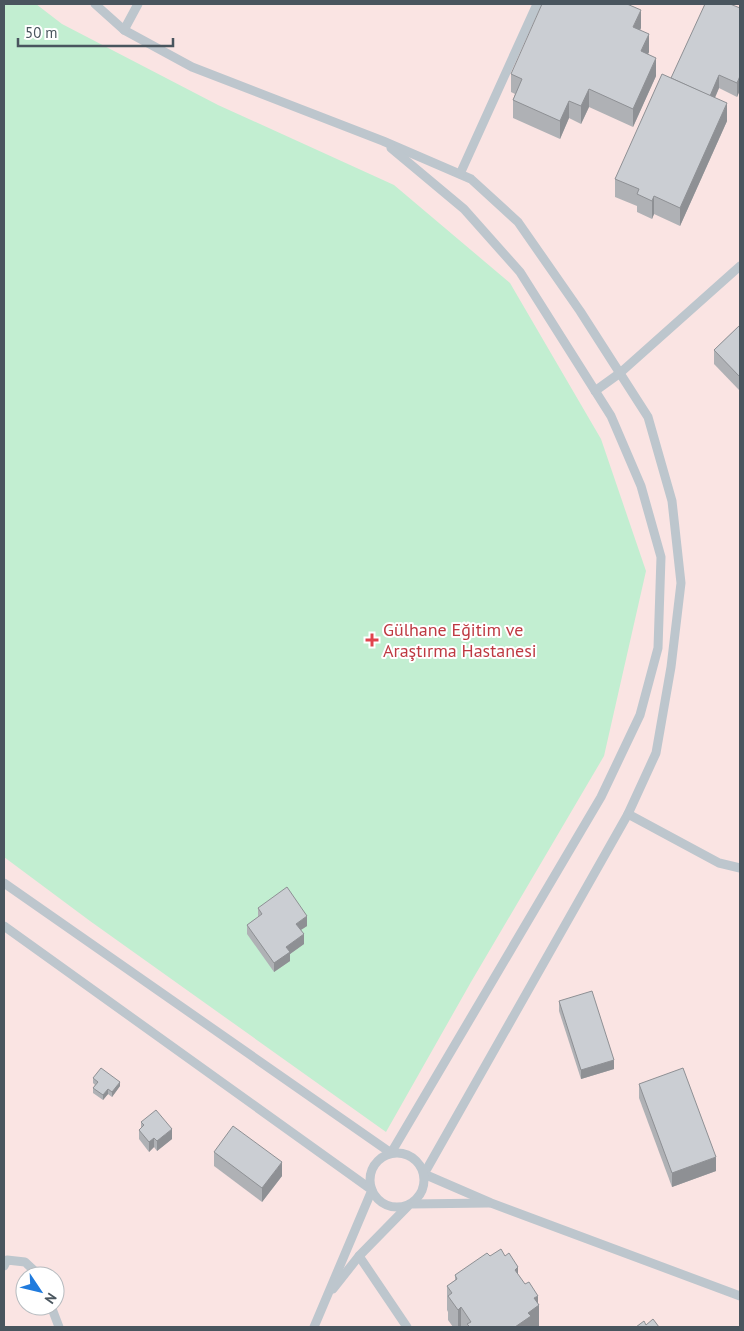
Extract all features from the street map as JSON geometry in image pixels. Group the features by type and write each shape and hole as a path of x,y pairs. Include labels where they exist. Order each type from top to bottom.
{"lane":[{"path":"95,4 124,30 192,67 383,141 471,179 518,222 580,311 648,417 672,501 680,583 670,667 656,753 628,814 424,1174"},
{"path":"124,30 138,4"},
{"path":"460,174 537,4"},
{"path":"383,141 464,209 520,272 610,416 641,486 661,557 658,648 640,715 601,797 391,1153"},
{"path":"595,391 620,373 740,266"},
{"path":"628,814 719,863 740,868"},
{"path":"4,883 391,1153"},
{"path":"4,926 372,1190"},
{"path":"391,1153 408,1154 421,1166 424,1174 425,1183 418,1199 402,1207 392,1207 384,1204 372,1190 371,1171 383,1156 391,1153"},
{"path":"424,1174 491,1203 740,1296"},
{"path":"314,1327 372,1190"},
{"path":"326,1297 360,1256 410,1204 491,1203"},
{"path":"360,1256 407,1327"},
{"path":"4,1266 7,1260 25,1262 29,1266"}],"shaded area":[{"name":"Gülhane Eğitim ve Araştırma Hastanesi","path":"4,4 740,4 740,1327 4,1327"}],"green space":[{"path":"4,4 36,4 62,24 218,105 394,185 510,283 601,439 646,571 604,756 471,982 386,1132 90,921 4,857"}],"building":[{"path":"542,4 627,4 641,10 633,27 649,34 641,51 656,58 633,109 589,89 581,106 569,101 560,121 513,100 522,79 511,74"},
{"path":"705,4 730,4 740,8 740,76 737,83 719,75 710,96 671,78"},
{"path":"662,74 727,103 680,208 654,196 652,201 637,194 639,189 615,179"},
{"path":"740,325 740,377 714,350"},
{"path":"287,887 307,916 296,924 304,934 286,947 290,952 274,963 247,925 262,914 258,908"},
{"path":"592,991 614,1060 581,1070 559,1001"},
{"path":"101,1068 120,1082 112,1092 108,1089 103,1095 93,1088 98,1082 93,1078"},
{"path":"683,1068 716,1157 672,1173 639,1084"},
{"path":"156,1110 172,1129 157,1141 154,1138 149,1142 139,1130 144,1125 141,1122"},
{"path":"233,1126 282,1162 262,1188 214,1152"},
{"path":"501,1249 505,1256 509,1253 518,1267 515,1270 525,1284 529,1282 538,1296 534,1298 539,1305 528,1313 531,1316 515,1327 470,1327 467,1324 471,1322 461,1307 458,1310 448,1296 452,1293 447,1286 457,1279 455,1275 487,1253 490,1256"},
{"path":"653,1319 659,1327 636,1327 644,1321 646,1325"}],"place":[{"name":"Gülhane Eğitim ve Araştırma Hastanesi","path":"372,640"}]}
